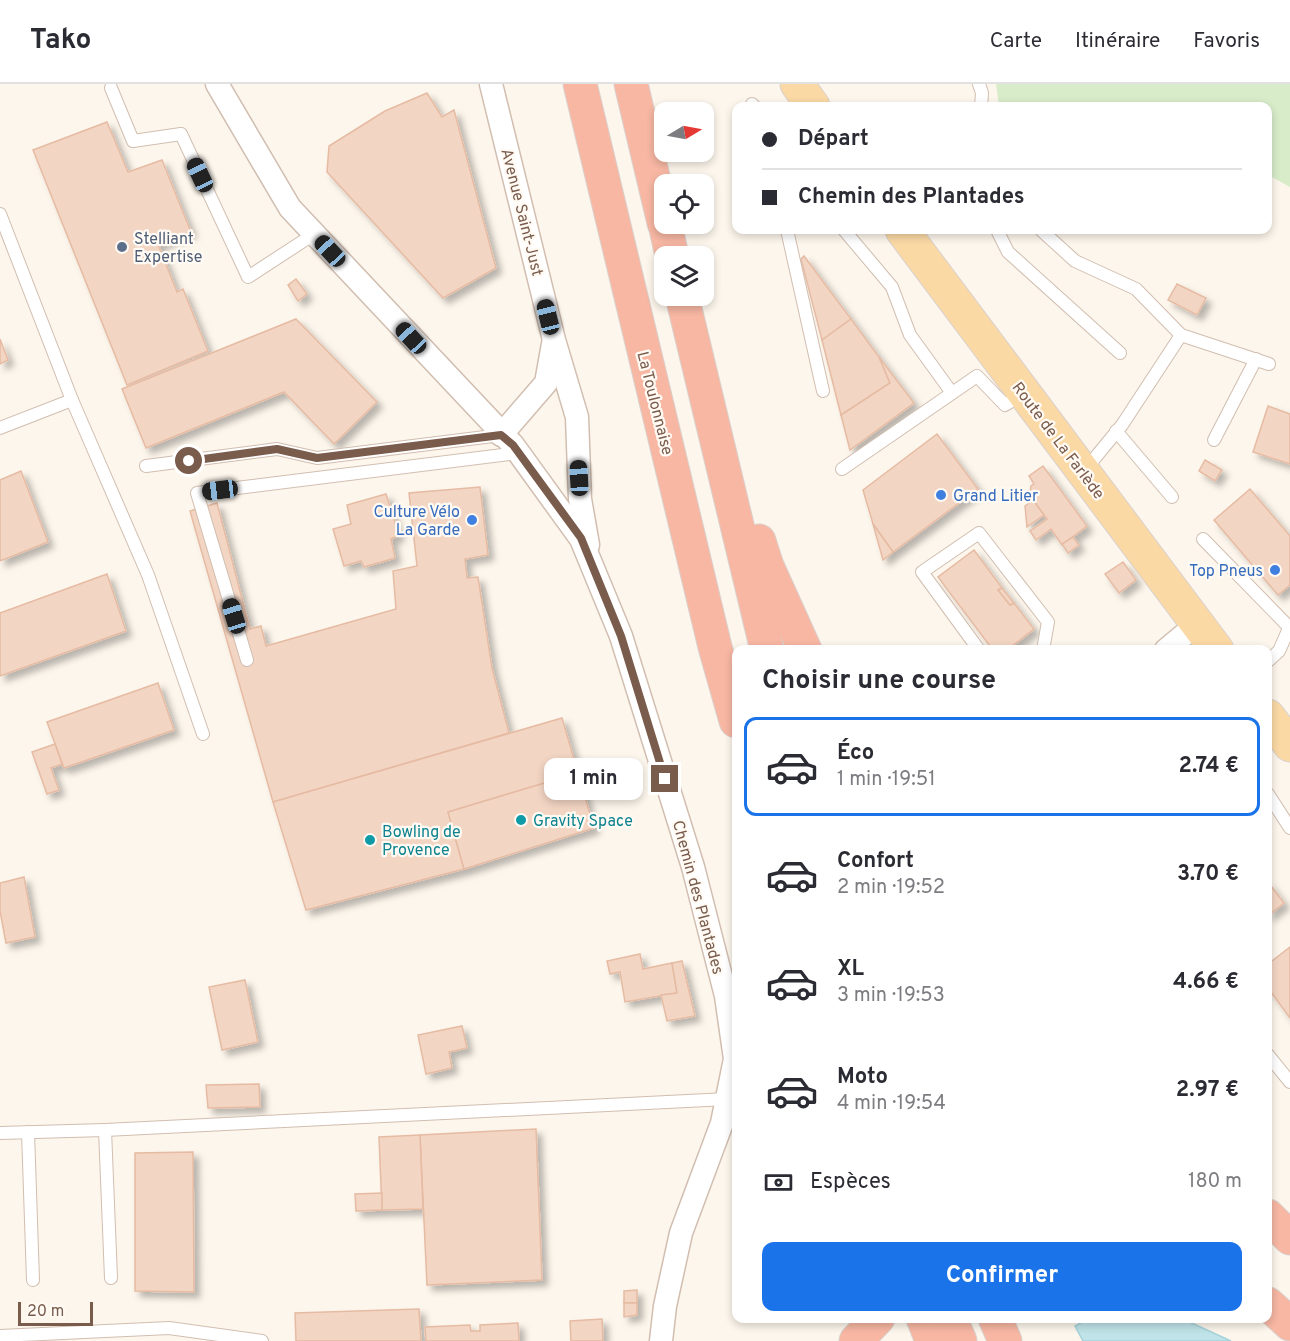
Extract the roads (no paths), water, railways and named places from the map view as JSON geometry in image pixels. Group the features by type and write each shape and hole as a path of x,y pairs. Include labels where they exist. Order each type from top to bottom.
{"highway":[{"name":"La Toulonnaise","path":"580,84 715,647 732,707"},
{"path":"632,84 654,177"},
{"path":"684,306 766,645"},
{"path":"690,332 767,566 803,645"},
{"path":"1272,1220 1290,1238"},
{"path":"1272,1308 1290,1324"},
{"path":"856,1341 873,1323"},
{"path":"924,1323 932,1341"},
{"path":"952,1323 960,1341"},
{"path":"997,1323 1005,1341"}],"main road":[{"path":"797,84 810,102"},
{"name":"Route de La Farlède","path":"905,234 1212,645"}],"street":[{"name":"Chemin des Plantades","path":"217,84 290,208 518,453 581,538 621,636 689,856 726,996 732,1038"},
{"name":"Avenue Saint-Just","path":"491,84 554,340 577,417 580,499 592,567"},
{"name":"Avenue Saint-Just","path":"501,435 546,382 554,340"},
{"path":"1172,645 1197,624"},
{"name":"Chemin des Plantades","path":"661,1341 664,1306 681,1233 722,1124 732,1074"}],"lane":[{"path":"980,84 981,102"},
{"path":"111,88 133,141 181,134 248,277 314,234"},
{"path":"0,214 72,400 148,574 203,734"},
{"path":"788,234 823,391"},
{"path":"847,234 892,287 910,334 952,393"},
{"path":"999,234 1008,252 1120,353"},
{"path":"1045,234 1075,261 1136,289 1181,335 1269,364"},
{"path":"1083,472 1116,431 1181,335"},
{"path":"1214,440 1256,359"},
{"path":"842,469 977,376 1005,405 1025,393"},
{"path":"0,428 72,400"},
{"path":"1116,431 1172,496"},
{"path":"146,466 277,449 317,458 501,435"},
{"path":"247,660 197,493 518,453"},
{"path":"975,645 922,572 979,533 1048,622 1044,645"},
{"path":"1203,539 1290,626 1279,651 1272,657"},
{"path":"1272,800 1290,828"},
{"path":"1272,1060 1290,1082"},
{"path":"0,1132 105,1130 727,1099"},
{"path":"105,1130 111,1278"},
{"path":"28,1132 33,1281"},
{"path":"0,1336 169,1328 262,1341"}],"water":[{"path":"1081,1323 1192,1323 1231,1341 1083,1341 1075,1326"}],"place":[{"name":"Stelliant Expertise","path":"122,247"},
{"name":"Grand Litier","path":"941,495"},
{"name":"Culture Vélo La Garde","path":"472,520"},
{"name":"Top Pneus","path":"1275,570"},
{"name":"Gravity Space","path":"521,820"},
{"name":"Bowling de Provence","path":"370,840"}]}
